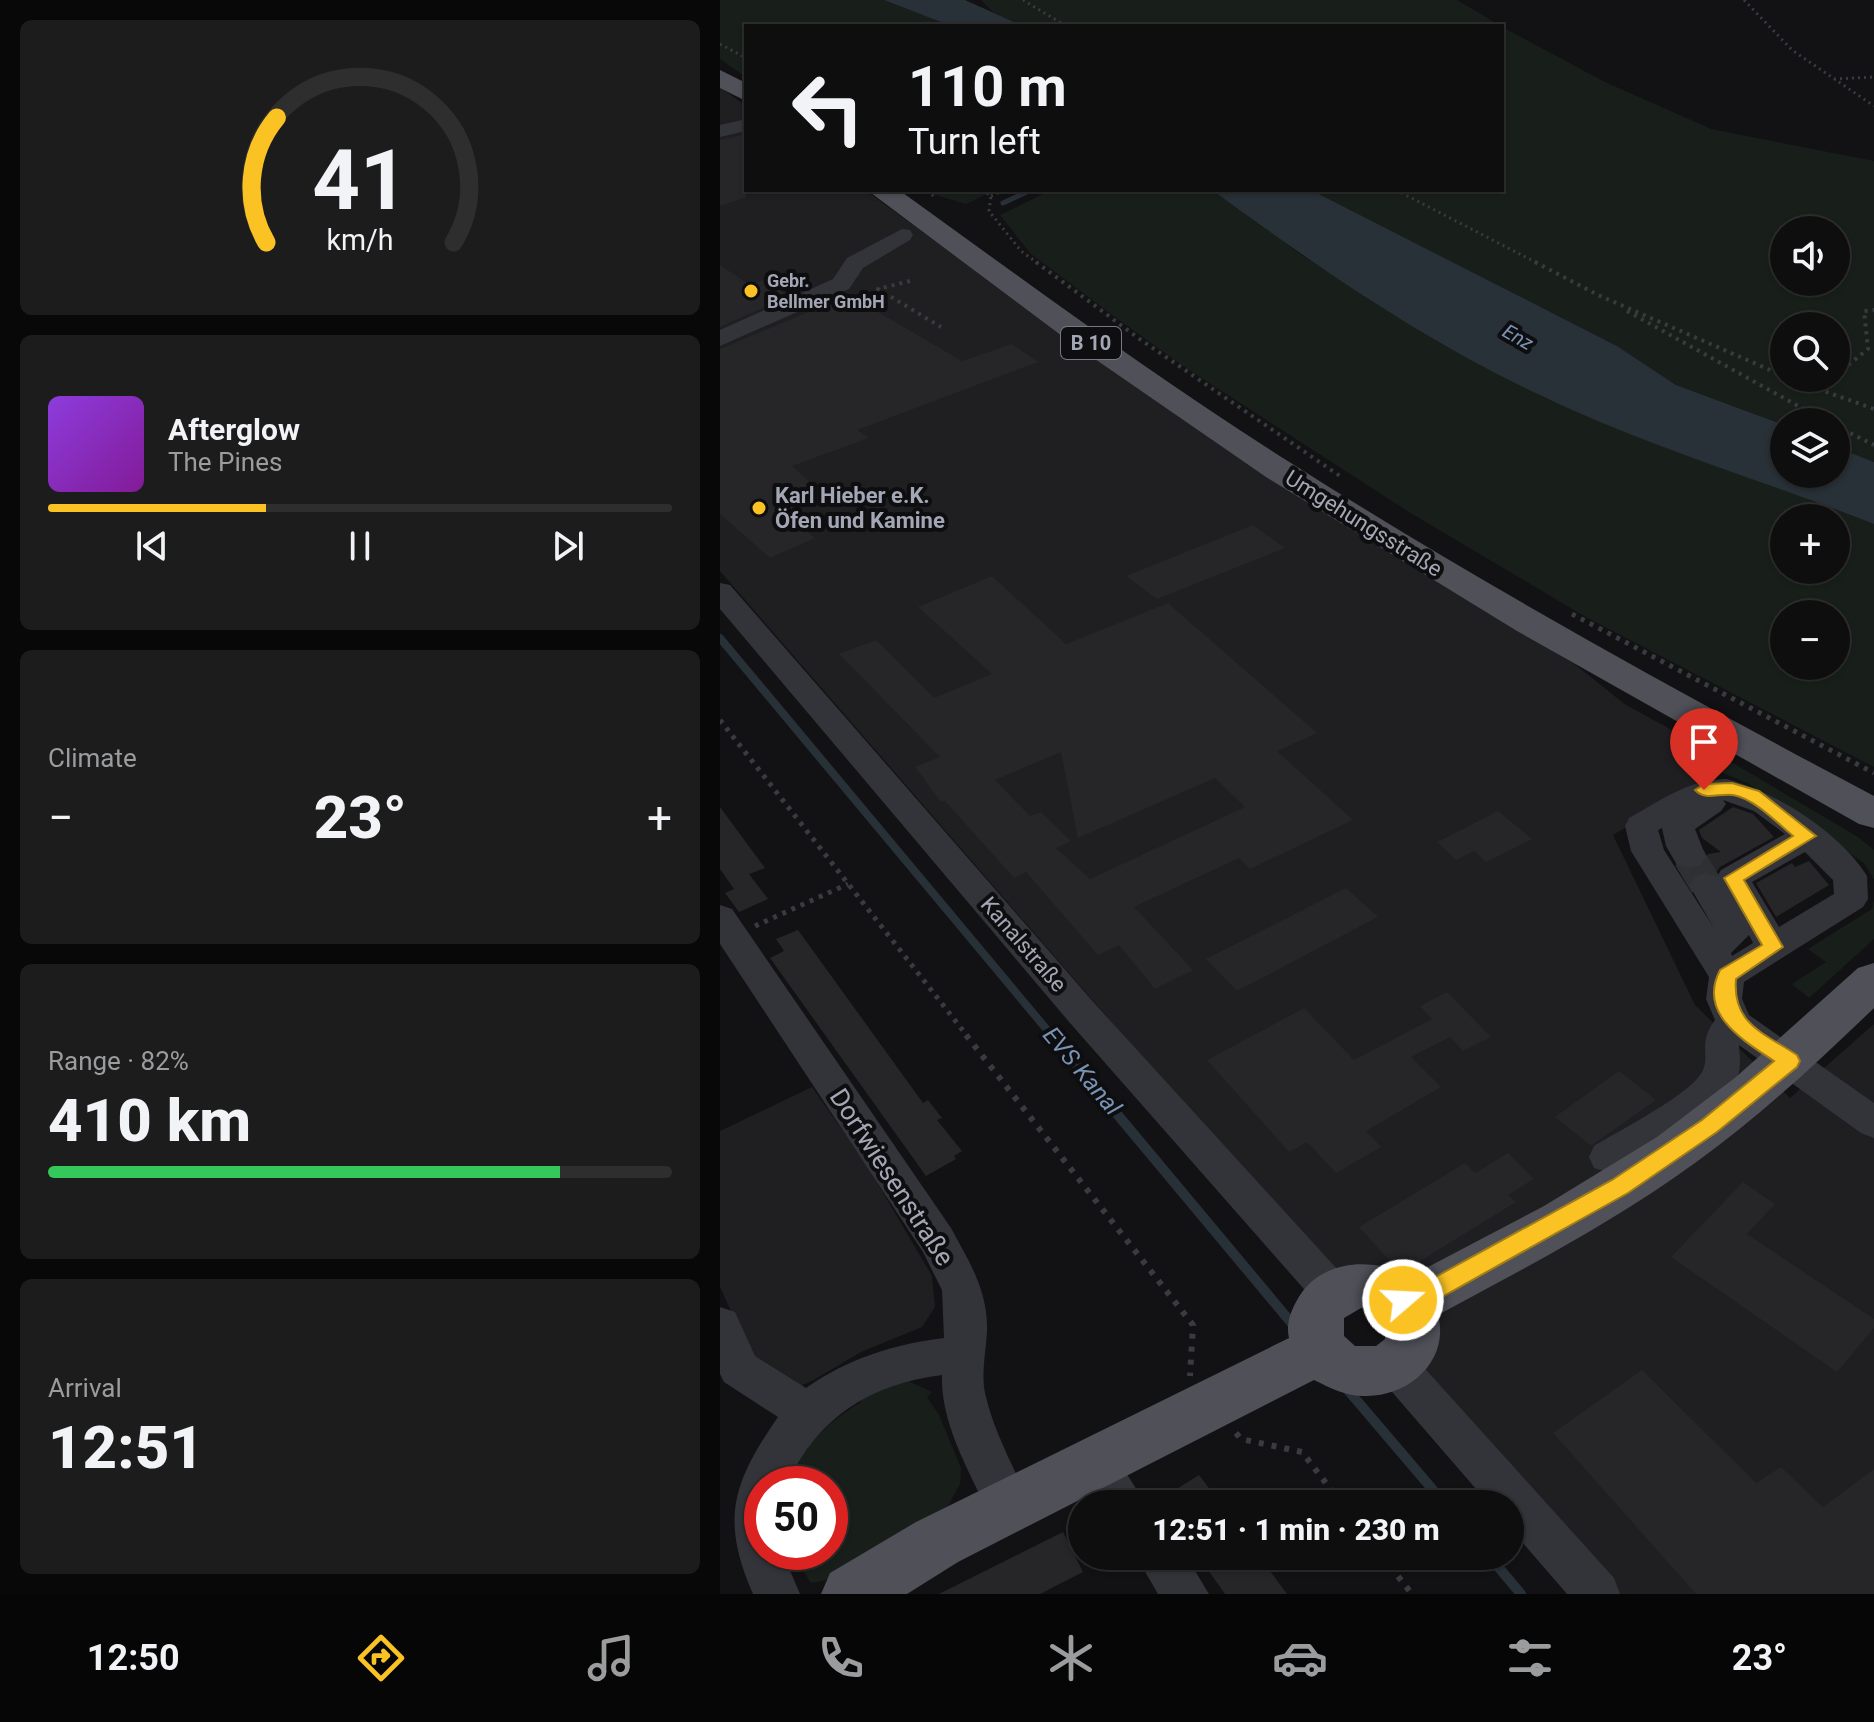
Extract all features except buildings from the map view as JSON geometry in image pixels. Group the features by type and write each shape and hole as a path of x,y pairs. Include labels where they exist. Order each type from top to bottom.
{"main road":[{"path":"720,77 744,93"},
{"name":"Umgehungsstraße","path":"884,192 1109,356 1330,502 1539,630 1874,814"},
{"path":"1774,760 1874,840"},
{"path":"1407,1305 1574,1214 1643,1172 1709,1126 1789,1061 1874,980"},
{"path":"1371,1285 1390,1291 1407,1305 1416,1331 1409,1351 1395,1365 1358,1372 1338,1365 1320,1349 1314,1333 1315,1318 1322,1304 1333,1293 1348,1287 1371,1285"},
{"path":"852,1594 937,1542 1009,1507 1110,1485 1210,1405 1320,1349"}],"street":[{"path":"720,131 742,126"},
{"path":"720,339 841,284 855,263 902,235"},
{"name":"Kanalstraße","path":"720,591 1073,1002 1333,1293"},
{"path":"1719,963 1735,929 1682,846 1678,825 1732,789"},
{"path":"1719,963 1773,947 1851,899 1850,876 1807,836 1752,795 1732,789 1704,790 1641,826 1648,851 1719,963 1724,999 1734,1023 1874,1123"},
{"path":"1773,947 1733,878 1807,836"},
{"name":"Dorfwiesenstraße","path":"724,932 937,1240 963,1290 963,1390 981,1448 1009,1507"},
{"path":"1608,1157 1656,1127 1718,1080 1723,1066 1718,1045 1723,1032 1734,1023"},
{"path":"720,1325 739,1369 808,1412"},
{"path":"771,1466 776,1454 808,1412 863,1373 916,1359 965,1354"},
{"path":"1395,1365 1438,1408 1597,1594"},
{"path":"765,1570 777,1594"},
{"path":"1169,1570 1186,1594"}],"path":[{"path":"1023,0 1063,24"},
{"path":"1744,0 1792,50 1874,106"},
{"path":"720,44 744,57"},
{"path":"1833,80 1874,77"},
{"path":"985,192 991,196"},
{"path":"991,196 1000,192"},
{"path":"1400,192 1598,295 1802,408"},
{"path":"991,196 989,211 1021,251 1141,340 1348,481"},
{"path":"910,281 878,289 941,327"},
{"path":"1598,295 1770,370"},
{"path":"1850,363 1868,349 1864,311 1874,310"},
{"path":"1820,392 1872,409"},
{"path":"1850,433 1874,445"},
{"path":"1559,607 1874,773"},
{"path":"720,720 1193,1325 1188,1374 1210,1405 1241,1439 1302,1452 1331,1490"},
{"path":"724,932 848,884"},
{"path":"1393,1570 1412,1594"}],"shaded area":[{"path":"720,0 884,0 946,24 744,24 744,76 720,59"},
{"path":"981,0 1457,0 1498,24 1019,24 993,12"},
{"path":"1504,28 1605,82 1711,129 1874,161 1874,462 1850,453 1850,408 1770,408 1770,420 1676,385 1617,346 1315,192 1504,192"},
{"path":"720,87 744,105 744,192 868,192 1108,367 1367,538 1573,663 1626,705 1733,763 1613,835 1695,1005 1790,1098 1874,1024 1874,1594 1618,1594 1416,1367 1424,1338 1332,1276 720,571"},
{"path":"925,192 991,192 966,204"},
{"path":"1047,192 1215,192 1303,256 1435,338 1545,398 1770,484 1770,488 1780,488 1822,504 1770,504 1770,584 1850,584 1850,515 1874,524 1874,767 1584,616 1409,512 1189,370 1031,254 1000,215"},
{"path":"1733,763 1858,837 1874,850 1874,880 1865,864 1749,784 1719,771"},
{"path":"1874,901 1874,939 1809,998 1792,984 1826,962 1808,949 1872,909"},
{"path":"812,1087 868,1167 932,1276 935,1307 922,1327 861,1352 812,1381 790,1390 750,1353 720,1287 720,1131"},
{"path":"908,1381 932,1392 927,1397 939,1415 961,1468 960,1484 948,1506 848,1567 848,1466 798,1466 818,1436 861,1402 860,1395"},
{"path":"803,1570 842,1570 826,1580 811,1583"}],"water":[{"path":"884,0 965,0 1019,24 946,24"},
{"name":"Enz","path":"1215,192 1315,192 1617,346 1676,385 1770,420 1770,486 1626,433 1546,398 1458,353 1374,302"},
{"path":"1850,453 1874,462 1874,524 1850,515 1850,504 1822,504 1777,488 1850,488"}],"waterway":[{"path":"1003,203 1027,192"},
{"name":"EVS Kanal","path":"720,638 1053,1037"},
{"name":"EVS Kanal","path":"1051,1035 1294,1326"},
{"name":"EVS Kanal","path":"1347,1389 1433,1490"},
{"name":"EVS Kanal","path":"1501,1570 1521,1594"}],"tunnel":[{"path":"1689,857 1706,885"}],"place":[{"name":"Gebr. Bellmer GmbH","path":"751,291"},
{"name":"Karl Hieber e.K. Öfen und Kamine","path":"759,508"}],"route":[{"path":"1403,1300 1407,1305 1574,1214 1643,1172 1709,1126 1789,1061 1734,1023 1724,999 1727,976 1773,947 1733,878 1807,836 1752,795 1732,789 1704,790"}]}
